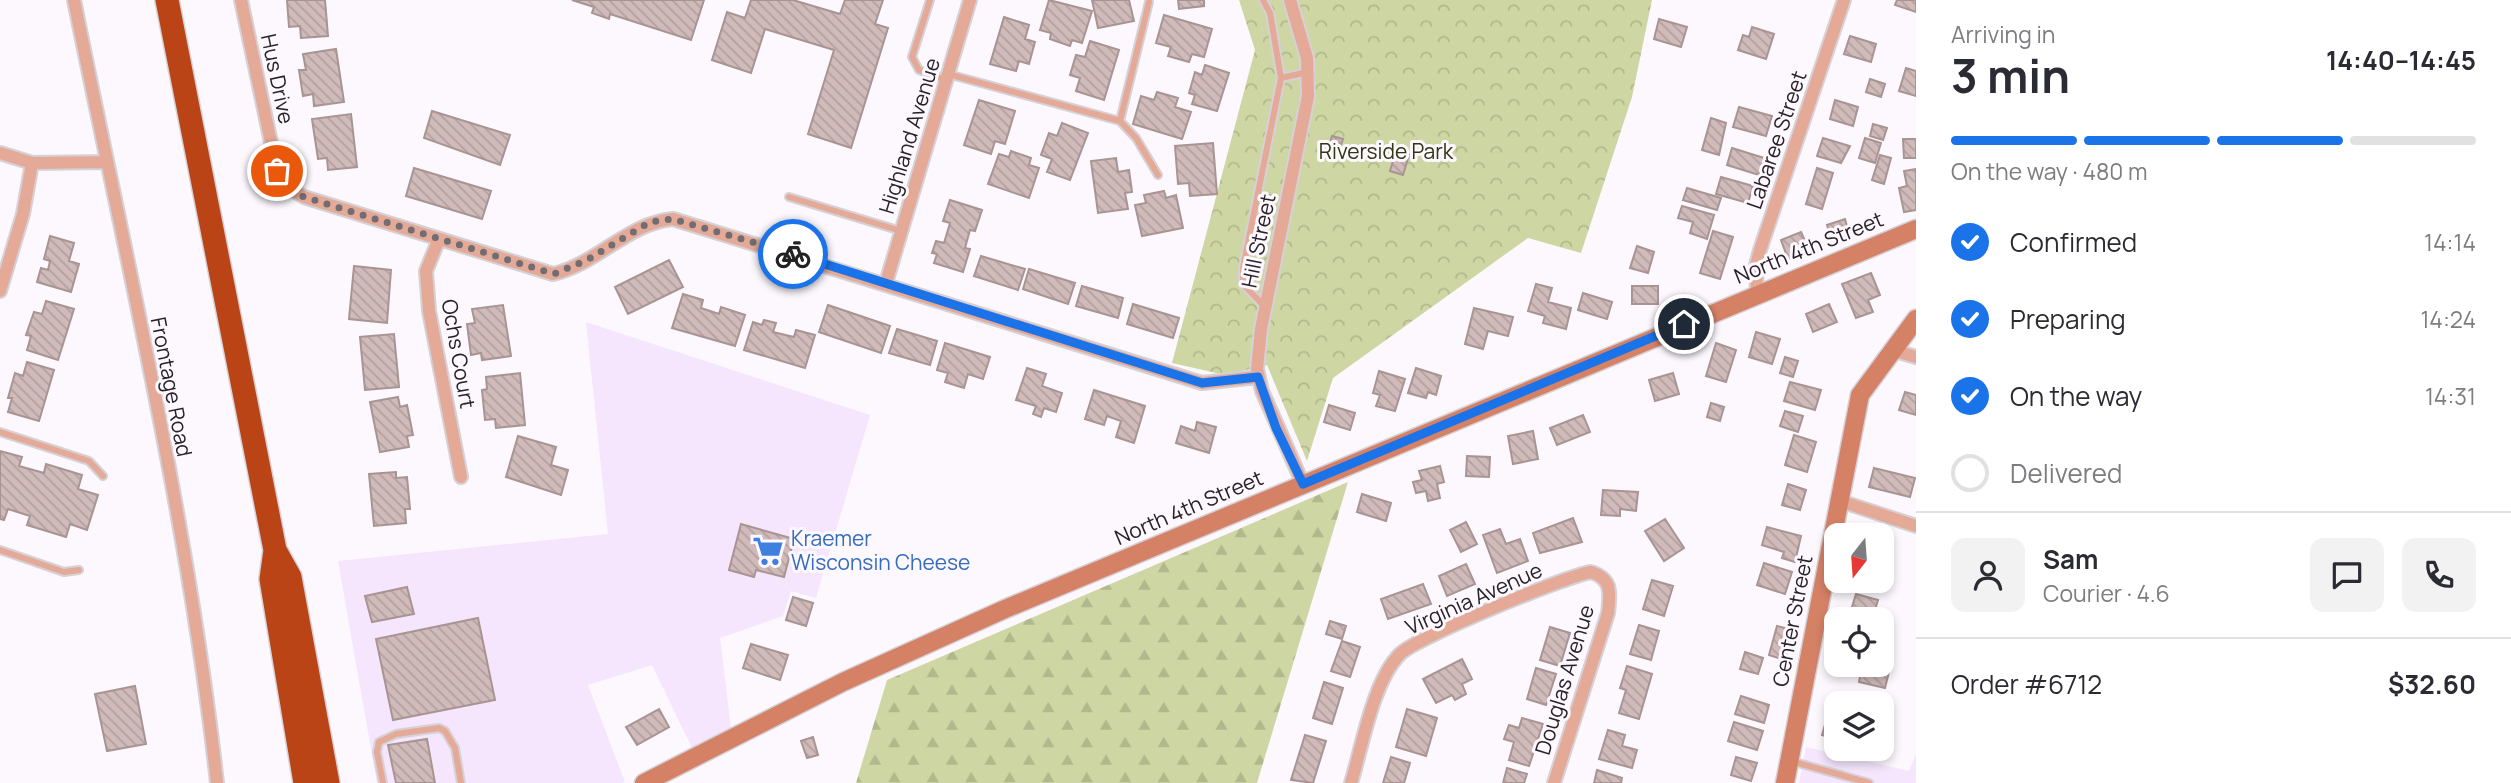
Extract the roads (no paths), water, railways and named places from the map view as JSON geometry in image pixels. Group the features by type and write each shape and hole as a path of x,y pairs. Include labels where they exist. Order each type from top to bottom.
{"highway":[{"path":"167,0 275,550 290,577 328,783"},
{"path":"275,550 271,579 305,783"}],"street":[{"name":"Frontage Road","path":"74,0 176,509 206,682 217,783"},
{"name":"Hus Drive","path":"241,0 277,171 284,185 304,197 554,274 587,260 650,222 673,219 1202,383 1258,377"},
{"name":"Highland Avenue","path":"886,283 970,0"},
{"name":"Hill Street","path":"1290,0 1298,21 1308,72 1305,122 1265,307 1258,351 1258,377 1271,416 1303,484"},
{"name":"Labaree Street","path":"1757,293 1756,265 1760,250 1843,0"},
{"path":"0,153 32,163 106,162"},
{"path":"0,291 23,214 32,163"},
{"name":"North 4th Street","path":"644,783 843,681 1005,609 1757,293 1916,229"},
{"name":"Ochs Court","path":"439,239 426,271 429,311 461,477"},
{"name":"Center Street","path":"1785,783 1860,395 1916,319"},
{"path":"1892,350 1916,357"},
{"path":"1840,500 1916,526"},
{"name":"Virginia Avenue","path":"1351,783 1380,689 1400,653 1413,644 1460,623 1583,573 1599,575 1610,588"},
{"name":"Douglas Avenue","path":"1554,783 1608,613 1610,588"}],"lane":[{"path":"929,0 912,57 919,70 1120,121 1136,138 1158,175"},
{"path":"1263,0 1270,13 1281,78 1243,268 1243,284 1265,307"},
{"path":"1120,121 1149,2"},
{"path":"1281,78 1308,72"},
{"path":"789,197 901,231"},
{"path":"0,432 89,461 103,477"},
{"path":"0,550 64,572 79,570"},
{"path":"383,783 377,752 383,738 439,728 445,731 455,748 461,783"},
{"path":"1789,761 1843,779 1869,783"}],"place":[{"name":"Kraemer Wisconsin Cheese","path":"768,551"}],"park label":[{"name":"Riverside Park","path":"1386,152"}]}
